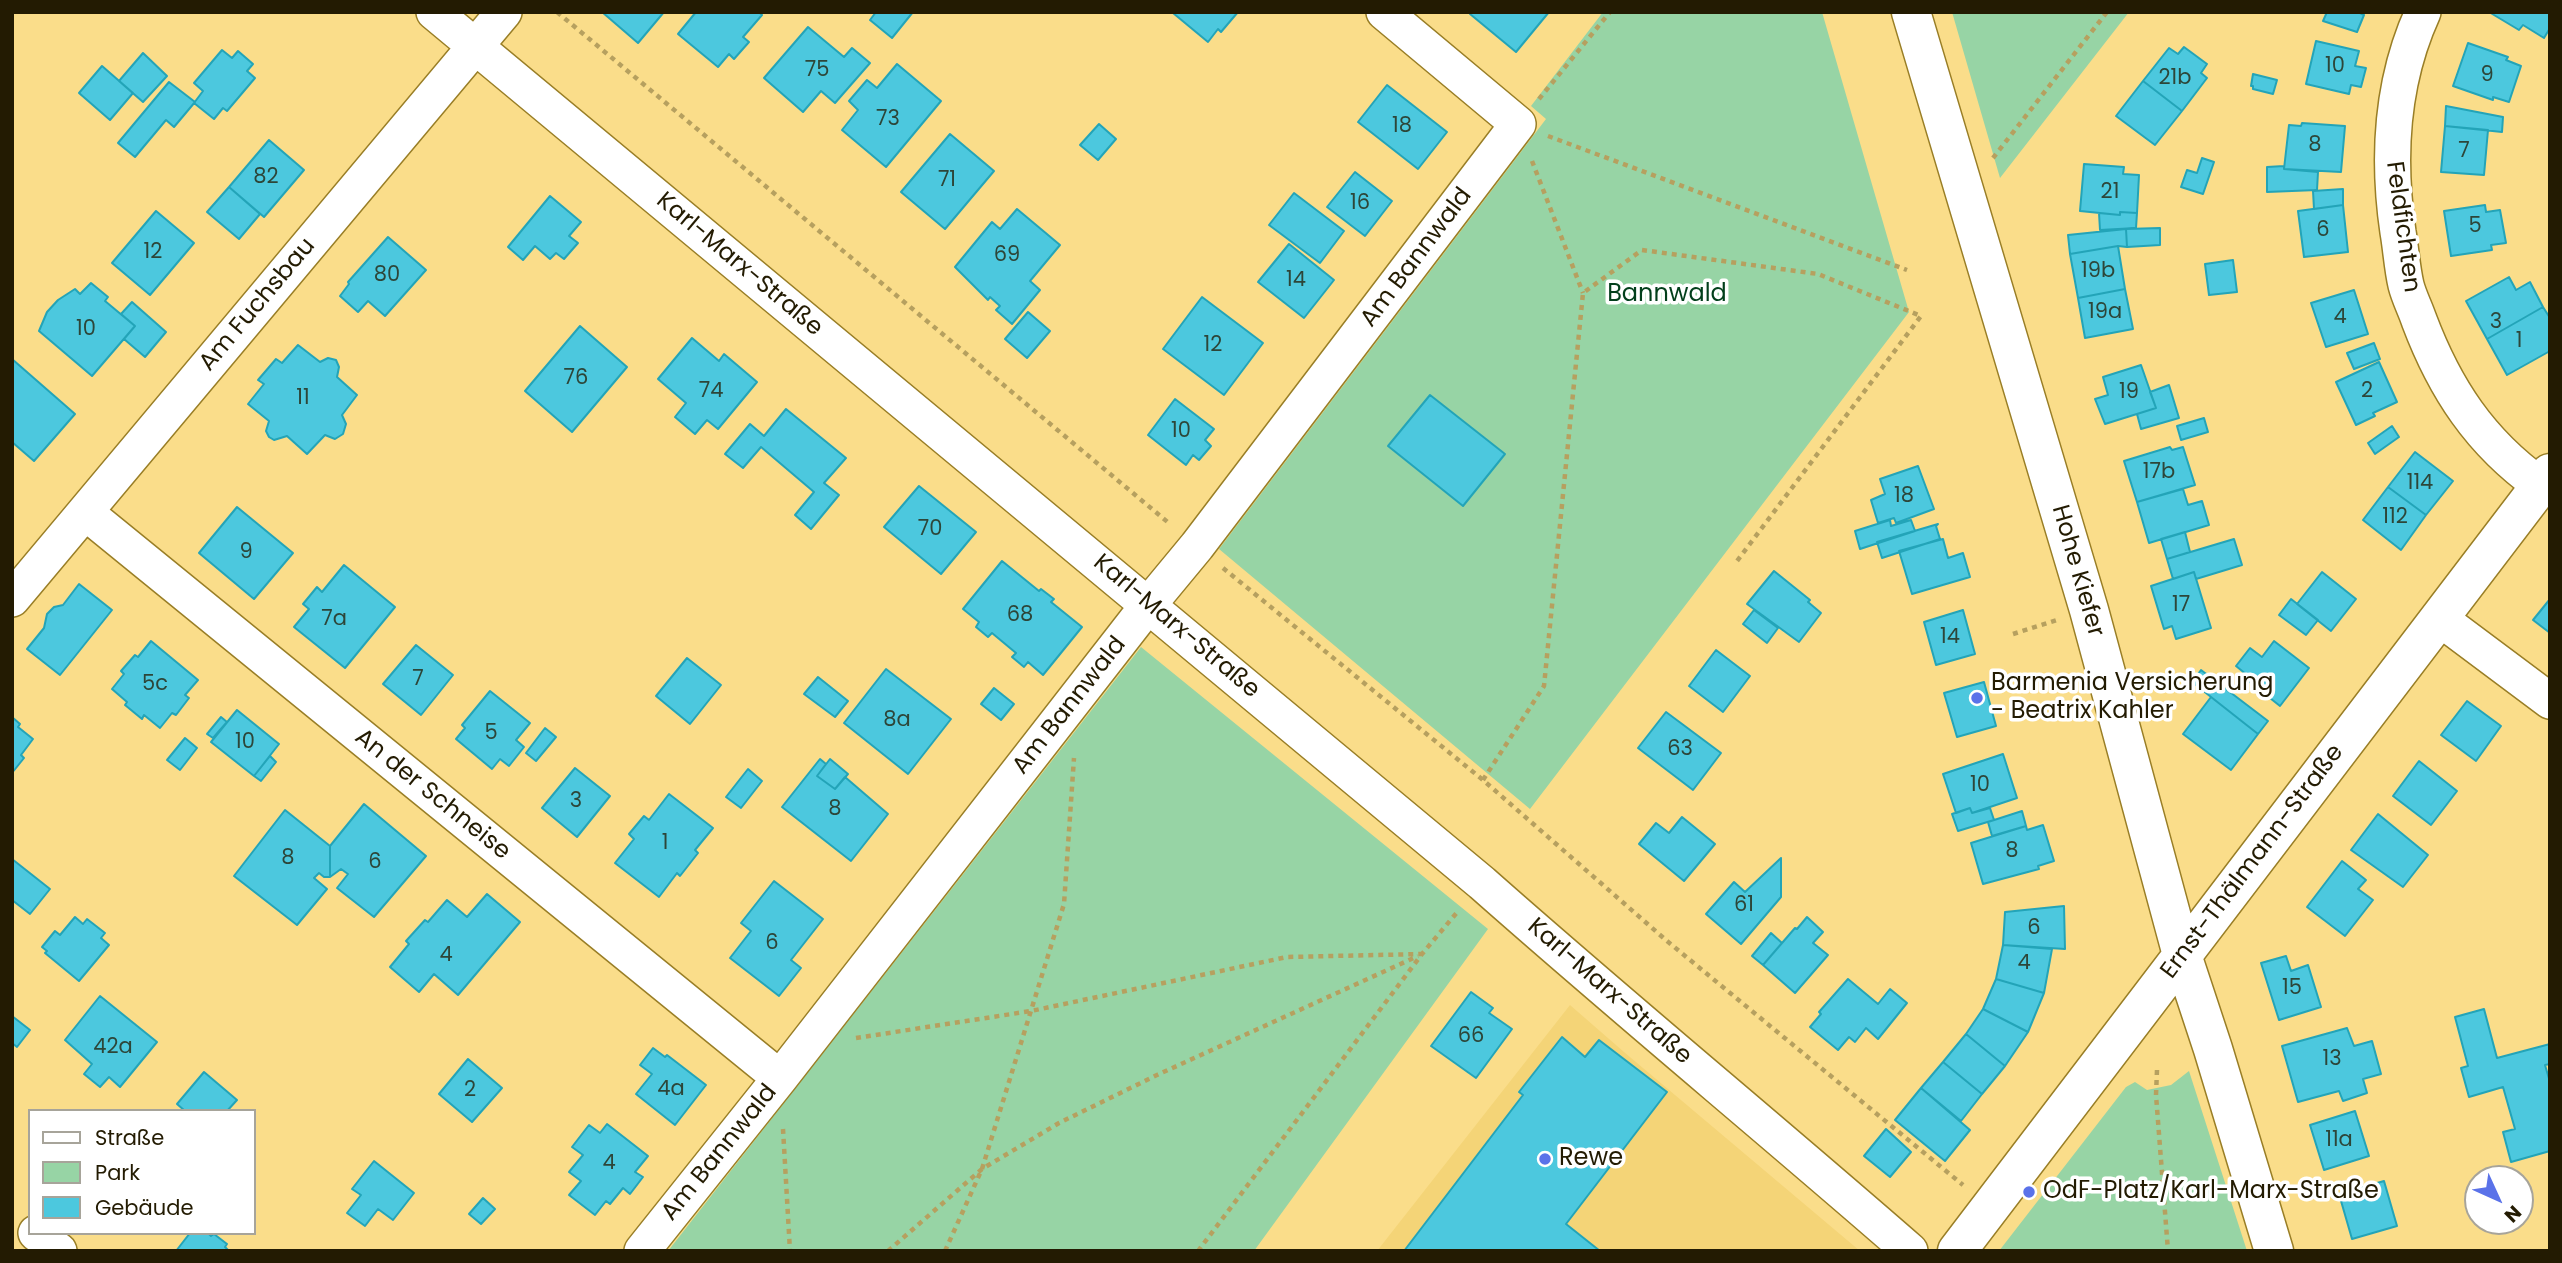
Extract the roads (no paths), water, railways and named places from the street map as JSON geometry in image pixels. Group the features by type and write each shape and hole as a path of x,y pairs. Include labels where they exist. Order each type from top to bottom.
{"street":[{"name":"Karl-Marx-Straße","path":"434,12 1482,883 1610,996 1735,1099 1910,1251"},
{"name":"Am Fuchsbau","path":"12,599 504,12"},
{"name":"Am Bannwald","path":"642,1251 1197,546 1518,124 1384,12"},
{"name":"Hohe Kiefer","path":"1911,12 2086,600 2182,955 2274,1251"},
{"name":"Feldfichten","path":"2423,12 2403,68 2394,112 2390,158 2406,285 2435,362 2469,416 2497,450 2545,479"},
{"name":"Ernst-Thälmann-Straße","path":"1956,1251 2545,479"},
{"name":"An der Schneise","path":"85,512 780,1078"},
{"path":"2439,618 2550,701"},
{"path":"12,1215 28,1227"},
{"path":"21,1251 33,1235"},
{"path":"38,1235 59,1251"}],"place":[{"name":"Barmenia Versicherung - Beatrix Kahler","path":"1977,698"},
{"name":"Rewe","path":"1545,1159"},
{"name":"OdF-Platz/Karl-Marx-Straße","path":"2029,1192"}],"park label":[{"name":"Bannwald","path":"1667,295"}]}
